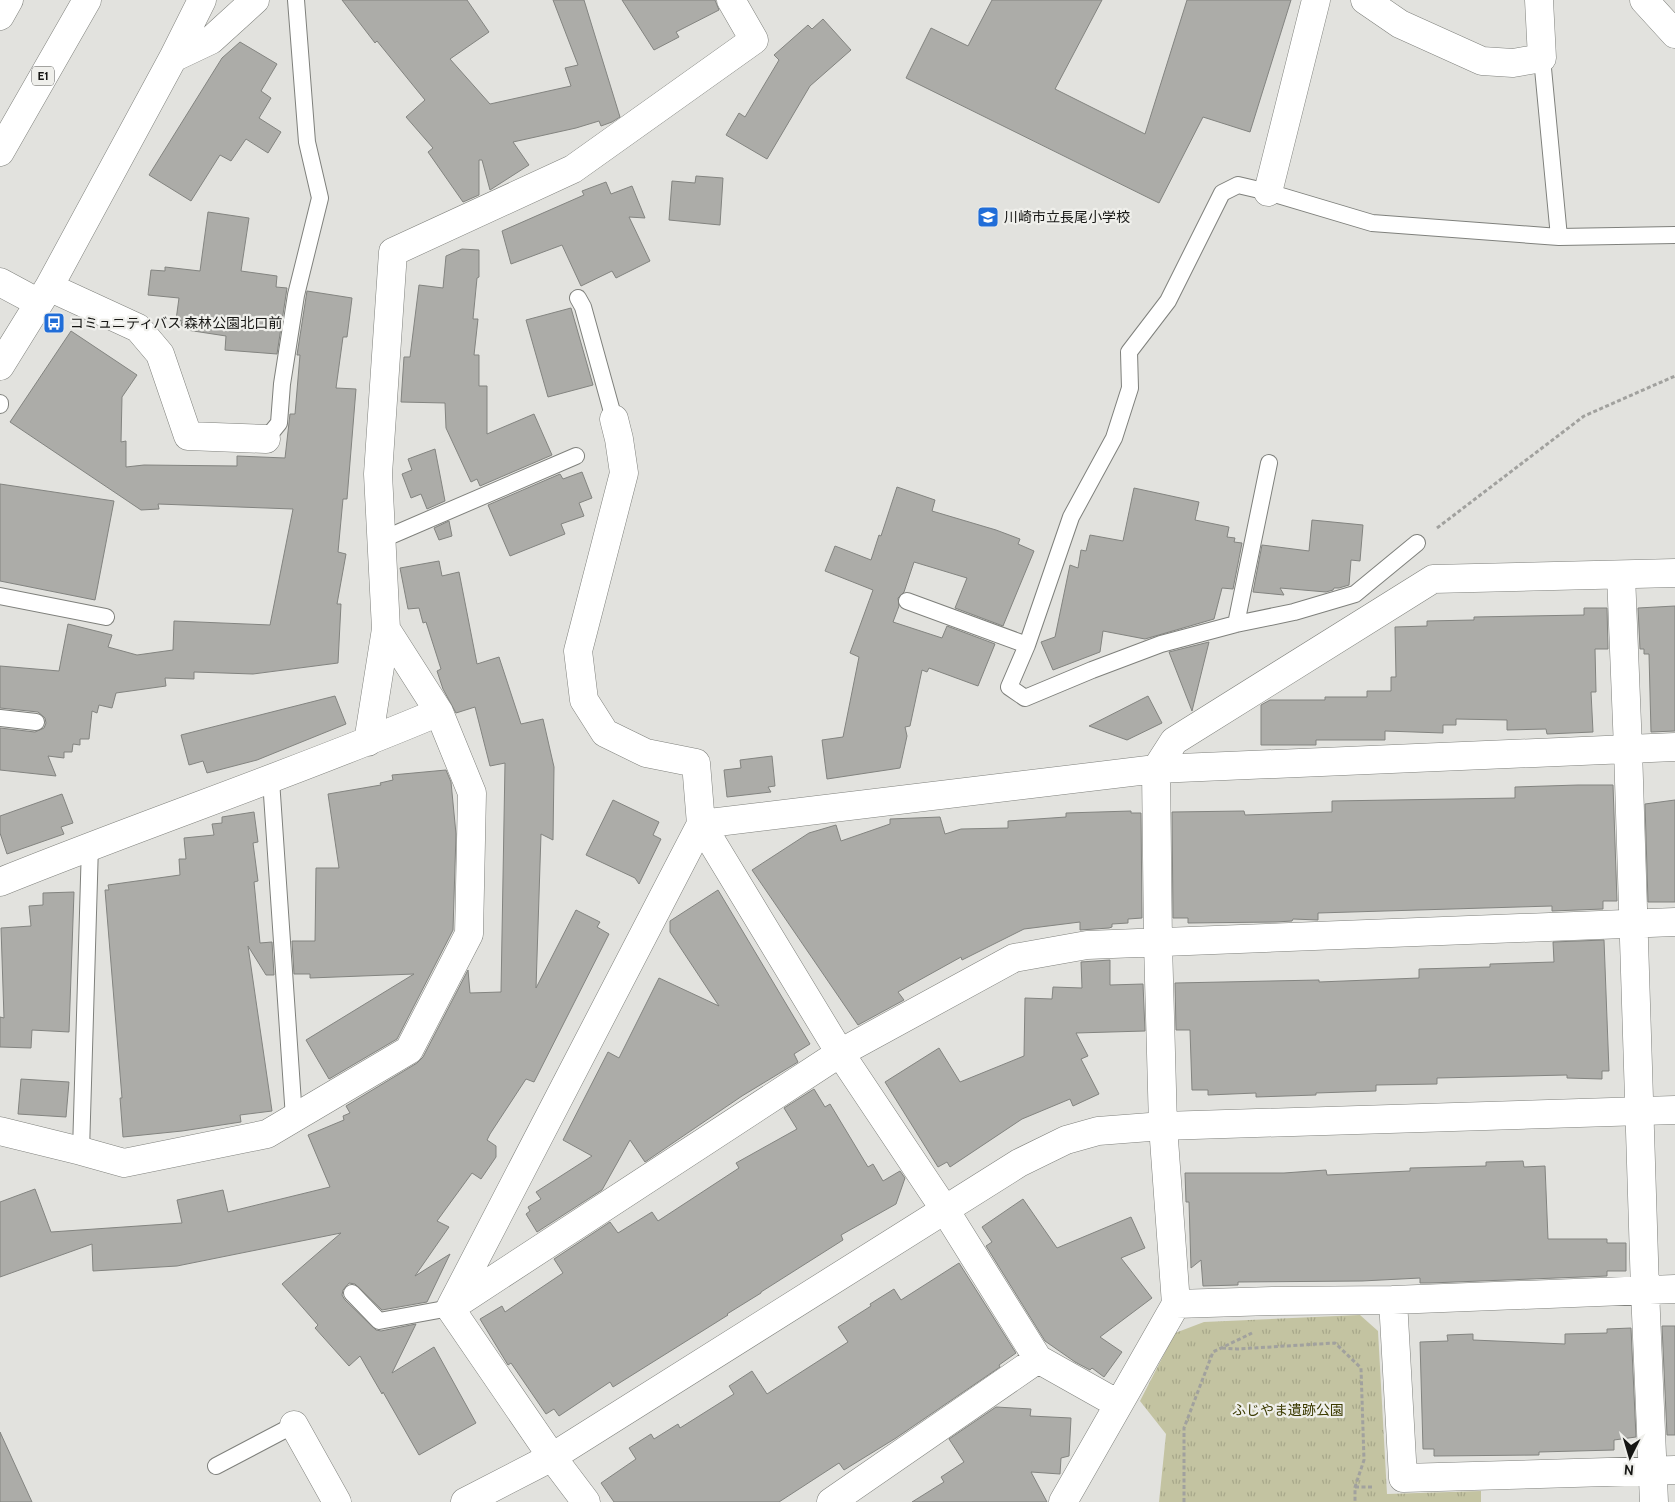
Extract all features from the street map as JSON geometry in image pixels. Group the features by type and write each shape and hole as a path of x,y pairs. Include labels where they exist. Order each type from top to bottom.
{"main road":[{"path":"0,16 9,0"},
{"name":"E1","path":"0,152 87,0"},
{"path":"0,366 26,291 173,58 202,0"},
{"path":"173,58 211,40 255,0"},
{"path":"368,742 386,629 378,474 393,252 573,169 754,40 731,0"},
{"path":"1268,192 1316,0"},
{"path":"1365,0 1400,24 1482,61 1513,63 1542,58 1539,0"},
{"path":"1644,0 1675,34"},
{"path":"26,291 138,328 160,354 188,436 266,439"},
{"path":"614,419 624,473 578,651 584,700 605,733 646,754 696,763 701,824 840,1053 946,1210 1038,1359 1118,1404"},
{"path":"1063,1502 1176,1304 1163,1126 1156,769 1174,741 1433,580 1675,573"},
{"path":"1621,575 1645,1290 1663,1470 1654,1502"},
{"path":"0,1131 124,1163 267,1134 409,1050 469,934 472,793 439,712 386,629"},
{"path":"0,882 90,845 271,780 439,712"},
{"path":"701,824 1156,769 1675,747"},
{"path":"450,1308 701,824"},
{"path":"450,1308 840,1053 1014,958 1086,945 1675,922"},
{"path":"465,1502 552,1457 1019,1163 1066,1140 1098,1131 1163,1126 1675,1110"},
{"path":"1176,1304 1393,1300 1675,1289"},
{"path":"1393,1300 1403,1478 1663,1470"},
{"path":"450,1308 552,1457 586,1502"},
{"path":"831,1502 1038,1359"},
{"path":"294,1425 337,1502"}],"lane":[{"path":"266,439 278,423 282,384 296,296 320,198 307,142 296,0"},
{"path":"1542,58 1559,237"},
{"path":"1417,543 1355,594 1294,612 1236,624 1162,644 1025,698 1009,687 1027,645 1071,518 1114,438 1130,388 1129,352 1168,301 1222,193 1238,185 1372,223 1559,237 1675,235"},
{"path":"578,298 583,307 614,419"},
{"path":"381,540 576,456"},
{"path":"1236,624 1269,463"},
{"path":"0,596 106,617"},
{"path":"907,601 1027,645"},
{"path":"0,718 36,722"},
{"path":"271,780 294,1118"},
{"path":"81,1151 90,845"},
{"path":"352,1293 378,1321 450,1308"},
{"path":"216,1466 294,1425"}],"path":[{"path":"1417,543 1584,416 1675,376"},
{"path":"1184,1502 1184,1428 1213,1352 1237,1342 1262,1327 1273,1301"},
{"path":"1222,1348 1237,1349 1336,1343 1361,1368 1364,1460 1355,1487 1355,1502"}],"green space":[{"name":"ふじやま遺跡公園","path":"1360,1315 1378,1331 1387,1494 1481,1491 1481,1502 1159,1502 1166,1434 1140,1401 1175,1333 1204,1322"}],"building":[{"path":"342,0 467,0 489,32 450,59 490,104 571,86 565,68 578,65 553,0 584,0 620,117 601,126 599,121 513,142 529,165 490,190 482,160 479,160 479,195 463,202 428,152 433,148 406,117 425,100 377,41 375,43"},
{"path":"622,0 715,0 719,10 676,32 679,37 654,50"},
{"path":"992,0 1102,0 1055,89 1145,134 1187,0 1291,0 1250,132 1203,117 1159,203 906,78 931,28 968,46"},
{"path":"823,19 851,50 810,86 767,159 726,135 739,113 745,117 779,60 774,55 808,25 812,29"},
{"path":"240,42 277,64 261,91 271,98 259,118 281,132 268,153 246,139 231,161 220,155 191,201 149,175 222,58"},
{"path":"696,176 723,178 720,225 669,220 672,181 695,183"},
{"path":"606,182 611,194 632,186 645,218 629,217 650,261 616,278 612,271 581,286 562,245 511,264 502,231 584,195 582,191"},
{"path":"208,212 249,218 241,271 277,276 276,287 287,288 277,354 225,350 226,336 187,330 188,327 181,326 182,321 176,320 179,298 148,295 151,270 165,271 165,267 200,271"},
{"path":"462,249 479,250 479,277 477,278 473,319 478,319 474,355 479,355 479,386 487,386 487,434 534,414 552,455 480,486 477,479 471,482 446,428 445,403 401,402 404,357 410,357 419,285 443,288 446,256"},
{"path":"307,291 352,298 347,337 343,337 336,388 356,389 347,499 343,499 338,552 346,554 337,604 341,604 338,663 253,674 194,672 194,679 165,678 166,686 116,693 112,708 99,705 97,713 92,711 89,739 80,739 80,745 73,744 72,752 64,752 64,758 48,756 56,776 0,770 0,728 35,732 44,728 46,723 45,718 38,712 0,708 0,666 59,671 68,624 112,635 108,647 137,655 173,650 174,621 270,625 293,509 158,504 159,509 141,510 10,422 71,331 137,375 122,397 121,442 126,441 126,467 144,465 237,466 237,456 285,458 290,414 295,414 300,355 297,355"},
{"path":"571,308 593,385 548,397 526,320"},
{"path":"435,449 445,501 427,509 421,494 411,498 402,474 412,470 408,459"},
{"path":"582,472 592,498 579,503 584,516 561,524 565,534 510,556 488,505 560,474 563,479"},
{"path":"0,484 114,501 95,600 0,581"},
{"path":"897,487 935,500 932,511 1020,539 1018,544 1034,551 1003,626 955,608 967,578 914,562 904,592 898,598 899,606 893,622 942,638 947,626 995,644 978,686 929,668 927,672 922,670 910,726 905,727 907,736 900,768 827,779 822,740 843,737 859,657 850,653 873,590 825,571 835,546 871,560"},
{"path":"1134,488 1199,502 1195,520 1229,527 1227,537 1235,538 1234,542 1242,543 1233,589 1222,588 1214,619 1145,639 1103,631 1100,652 1053,670 1041,642 1055,637 1070,565 1078,568 1081,550 1086,551 1090,535 1123,541"},
{"path":"1312,520 1363,525 1360,561 1351,560 1349,585 1326,592 1280,588 1284,595 1253,592 1262,545 1309,551"},
{"path":"449,521 452,536 439,540 434,528"},
{"path":"439,561 442,576 459,572 477,664 499,657 521,724 543,719 554,767 553,840 541,834 536,988 576,910 600,922 597,927 609,934 534,1082 526,1079 490,1134 487,1140 496,1146 496,1157 481,1179 472,1173 437,1221 449,1227 415,1276 450,1254 427,1302 382,1310 355,1284 349,1283 343,1290 342,1295 345,1300 376,1330 381,1331 416,1324 392,1373 434,1347 476,1423 419,1455 360,1356 349,1366 315,1328 318,1325 282,1284 341,1233 177,1266 93,1271 92,1244 0,1277 0,1202 35,1189 51,1232 182,1223 177,1200 223,1190 228,1212 330,1187 308,1135 344,1120 343,1116 350,1113 346,1106 417,1063 423,1057 468,970 470,993 501,992 505,763 490,766 475,707 456,713 443,689 437,671 441,669 426,622 423,623 419,608 408,609 400,568"},
{"path":"1675,606 1675,731 1651,732 1649,654 1644,654 1644,649 1640,649 1638,608"},
{"path":"1584,608 1607,608 1608,649 1595,649 1596,692 1591,692 1593,732 1547,734 1546,729 1507,730 1507,720 1456,719 1456,725 1443,725 1443,733 1385,731 1385,740 1316,740 1316,745 1261,745 1261,705 1270,700 1325,700 1325,697 1367,697 1367,691 1391,691 1391,677 1396,677 1395,627 1427,626 1427,621 1474,620 1474,617 1584,615"},
{"path":"1209,642 1192,711 1169,652"},
{"path":"335,696 346,724 257,760 207,773 203,761 189,765 181,735"},
{"path":"1148,696 1162,723 1127,740 1089,726"},
{"path":"772,756 775,786 768,787 771,792 727,797 724,770 741,768 740,760"},
{"path":"446,770 451,782 456,834 453,930 397,1039 329,1079 306,1040 414,974 310,978 310,974 294,974 292,941 315,941 316,868 339,868 328,794 381,785 380,783 393,780 392,775"},
{"path":"1613,785 1617,901 1603,901 1603,909 1552,911 1552,906 1318,913 1318,920 1293,919 1292,921 1276,922 1188,923 1188,918 1173,918 1172,812 1244,811 1245,815 1332,812 1332,801 1515,798 1515,787"},
{"path":"62,794 73,823 61,827 64,834 7,854 0,833 0,816"},
{"path":"613,800 659,822 653,835 661,839 639,884 635,878 586,855"},
{"path":"1675,800 1675,902 1648,902 1645,804"},
{"path":"1131,811 1131,813 1141,813 1142,918 1128,919 1128,923 1112,924 1112,927 1109,928 1080,930 1080,922 1024,929 962,960 961,957 898,992 904,1000 858,1025 752,870 809,833 836,825 841,841 890,824 890,819 940,817 945,834 961,829 1008,828 1008,821 1066,817 1066,813"},
{"path":"254,812 258,842 253,843 258,881 254,882 260,943 272,942 274,975 266,975 248,946 272,1111 240,1115 241,1122 123,1137 120,1098 122,1098 105,890 109,890 108,885 180,875 179,859 186,859 184,838 214,835 212,824 222,823 222,817"},
{"path":"718,890 810,1044 794,1054 798,1062 742,1096 645,1162 630,1140 602,1190 537,1232 526,1214 530,1211 528,1207 541,1199 536,1192 592,1156 563,1140 608,1052 619,1058 659,978 719,1006 670,932 670,921"},
{"path":"74,892 69,1032 32,1030 31,1048 0,1047 0,1017 4,1018 1,928 31,926 29,906 43,905 43,893"},
{"path":"1604,940 1609,1071 1602,1071 1602,1079 1567,1078 1567,1075 1437,1078 1437,1084 1376,1085 1376,1091 1256,1097 1256,1093 1208,1095 1208,1090 1192,1090 1190,1030 1176,1030 1175,983 1319,980 1319,982 1419,978 1419,969 1490,967 1490,964 1554,962 1553,942"},
{"path":"1110,960 1110,985 1143,984 1145,1031 1076,1033 1088,1056 1081,1059 1099,1094 1073,1106 1070,1099 1022,1119 950,1167 947,1162 938,1167 885,1082 939,1048 960,1082 1024,1056 1025,998 1052,999 1053,987 1082,988 1081,962"},
{"path":"21,1079 69,1082 66,1117 18,1114"},
{"path":"814,1089 825,1107 830,1104 868,1167 873,1164 883,1181 900,1171 905,1178 896,1204 841,1235 843,1240 613,1387 610,1382 559,1416 554,1409 546,1414 511,1363 508,1365 480,1319 502,1306 505,1312 563,1273 554,1259 610,1222 618,1233 652,1212 658,1221 739,1168 736,1163 797,1129 784,1108"},
{"path":"1523,1161 1524,1167 1545,1166 1548,1239 1607,1239 1607,1243 1626,1243 1626,1271 1607,1271 1607,1276 1430,1283 1420,1283 1420,1278 1362,1281 1238,1282 1238,1285 1203,1286 1201,1260 1191,1268 1189,1202 1186,1202 1185,1173 1284,1173 1326,1170 1327,1175 1410,1171 1410,1168 1486,1166 1486,1162"},
{"path":"1023,1199 1057,1248 1131,1217 1145,1248 1121,1258 1152,1298 1100,1337 1122,1352 1104,1377 1092,1368 1090,1370 1075,1362 1045,1341 986,1246 992,1242 982,1227"},
{"path":"959,1263 1016,1353 999,1365 1000,1367 896,1438 844,1470 839,1463 779,1502 614,1502 601,1483 636,1459 629,1448 651,1434 654,1439 678,1424 680,1428 734,1394 729,1386 752,1371 767,1394 848,1342 838,1327 871,1306 870,1304 894,1289 901,1300"},
{"path":"1662,1326 1675,1326 1675,1435 1667,1435"},
{"path":"1631,1328 1636,1437 1614,1440 1614,1450 1539,1452 1539,1455 1434,1456 1434,1449 1423,1449 1420,1342 1448,1341 1447,1335 1473,1334 1473,1340 1565,1344 1565,1334 1607,1333 1607,1329"},
{"path":"996,1407 1031,1409 1030,1416 1071,1418 1069,1456 1061,1458 1060,1474 1031,1472 1047,1502 912,1502 944,1482 941,1477 964,1462 949,1439"},
{"path":"0,1432 32,1502 0,1502"}],"place":[{"name":"川崎市立長尾小学校","path":"988,217"},
{"name":"コミュニティバス 森林公園北口前","path":"54,323"}]}
